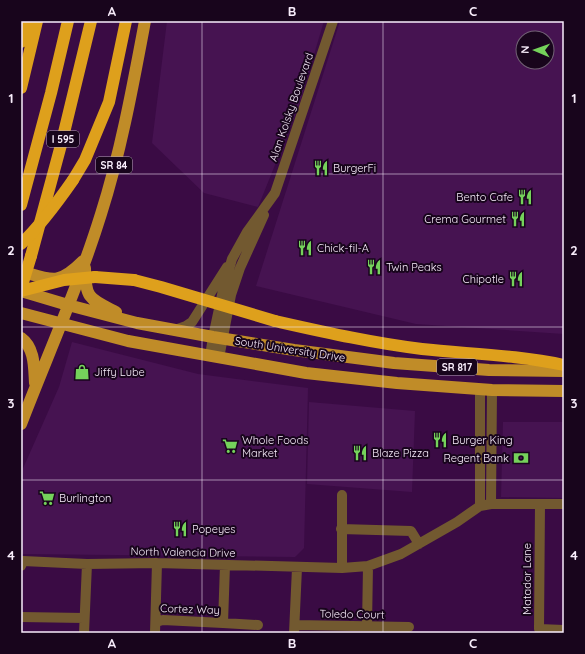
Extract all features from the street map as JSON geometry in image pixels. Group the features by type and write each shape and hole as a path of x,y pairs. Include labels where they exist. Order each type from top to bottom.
{"highway":[{"path":"21,42 26,27 30,21"},
{"path":"21,88 37,21"},
{"path":"21,205 68,21"},
{"name":"I 595","path":"21,290 62,145 91,21"},
{"path":"21,244 51,212 85,160 109,102 126,21"},
{"path":"21,290 64,280 96,278 134,280 275,321 380,343 421,349 542,360 564,365"}],"main road":[{"name":"SR 84","path":"21,424 68,305 101,213 125,120 145,21"},
{"path":"21,270 47,279 57,279 71,272 85,259"},
{"path":"85,259 86,287 92,299 137,322"},
{"name":"South University Drive","path":"21,290 68,305 175,330 330,355 394,363 489,370 564,371"},
{"name":"South University Drive","path":"21,313 128,341 277,369 332,376 486,390 564,391"},
{"path":"21,338 29,346 33,357 36,386"}],"street":[{"name":"Alan Kolsky Boulevard","path":"218,338 223,290 232,259 247,232 275,192 333,21"},
{"name":"Alan Kolsky Boulevard","path":"214,357 218,338 240,268 270,200"},
{"path":"175,330 192,322 232,259"},
{"path":"486,390 491,504"},
{"path":"480,506 486,390"},
{"path":"342,496 342,568"},
{"name":"North Valencia Drive","path":"22,564 157,563 297,568 342,568 368,566 401,554 457,522 480,506 491,504 564,504"},
{"name":"Matador Lane","path":"540,504 539,629 564,630"},
{"path":"341,529 411,531 419,544"},
{"name":"Cortez Way","path":"157,563 156,622 163,620 223,623 225,565"},
{"path":"84,633 88,564"},
{"path":"367,626 368,566"},
{"name":"Toledo Court","path":"297,568 294,629 367,626 409,627"},
{"path":"21,617 84,618"},
{"path":"155,633 156,622"},
{"path":"223,623 258,625"}],"shaded area":[{"path":"167,21 324,21 298,108 258,207 204,193 152,143"},
{"path":"340,21 564,21 564,334 416,324 256,286"},
{"path":"72,342 198,374 308,388 304,548 295,557 21,554 21,473 59,387"},
{"path":"309,402 415,411 412,492 307,484"},
{"path":"503,422 564,422 564,498 501,497"}],"place":[{"name":"BurgerFi","path":"321,168"},
{"name":"Bento Cafe","path":"525,197"},
{"name":"Crema Gourmet","path":"518,219"},
{"name":"Chick-fil-A","path":"305,248"},
{"name":"Twin Peaks","path":"374,267"},
{"name":"Chipotle","path":"516,279"},
{"name":"Jiffy Lube","path":"82,372"},
{"name":"Burger King","path":"440,440"},
{"name":"Whole Foods Market","path":"230,446"},
{"name":"Blaze Pizza","path":"360,453"},
{"name":"Regent Bank","path":"521,458"},
{"name":"Burlington","path":"47,498"},
{"name":"Popeyes","path":"180,529"}]}
